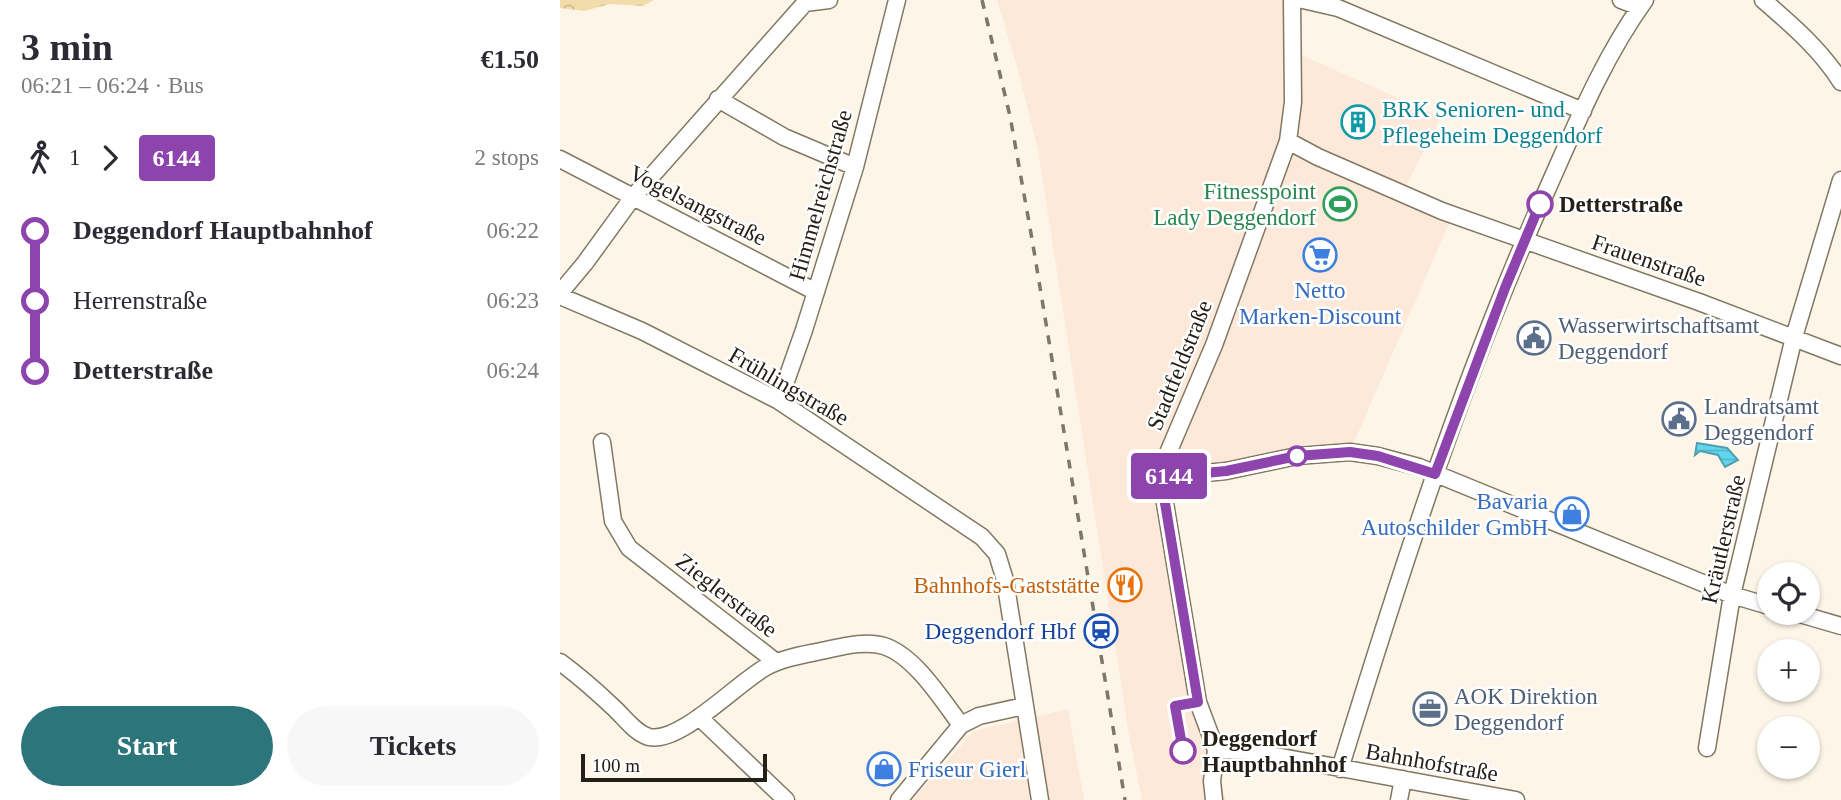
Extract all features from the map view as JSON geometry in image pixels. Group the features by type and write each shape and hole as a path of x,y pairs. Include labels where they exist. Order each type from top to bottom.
{"street":[{"path":"560,295 633,197 805,3 829,0"},
{"name":"Himmelreichstraße","path":"779,401 855,167 897,0"},
{"name":"Stadtfeldstraße","path":"1216,750 1198,702 1164,497 1164,477 1168,453 1214,345 1288,141 1293,102 1292,0"},
{"path":"1303,0 1338,8 1583,111"},
{"path":"1340,769 1404,563 1523,242 1604,65 1643,4 1621,0"},
{"path":"1763,0 1796,28 1841,82"},
{"path":"718,100 784,136 855,167"},
{"name":"Frauenstraße","path":"1288,141 1318,158 1442,211 1841,356"},
{"name":"Vogelsangstraße","path":"560,159 816,292"},
{"name":"Kräutlerstraße","path":"1707,748 1732,595 1794,337 1841,180"},
{"name":"Frühlingstraße","path":"560,295 642,331 779,401 982,537 996,554 1005,580 1024,706"},
{"name":"Zieglerstraße","path":"602,442 613,521 629,548 776,662 858,644 883,645 908,660 961,725"},
{"path":"1164,477 1226,471 1297,456 1350,452 1378,456 1435,474 1732,595 1757,602"},
{"path":"1820,620 1841,626"},
{"path":"560,663 639,732 651,737 676,733 776,662"},
{"path":"899,800 961,725 979,716 1024,706 1040,800"},
{"path":"699,717 786,800"},
{"path":"1214,800 1212,781 1216,750"},
{"name":"Bahnhofstraße","path":"1216,750 1248,751 1516,800"},
{"path":"1399,800 1403,779"}],"shaded area":[{"path":"997,0 1283,0 1290,50 1441,117 1400,198 1450,221 1352,447 1309,444 1166,474 1226,800 1142,800 1129,735 1038,150"},
{"path":"1068,709 1084,800 912,800 974,731"}],"green space":[{"path":"560,0 654,0 643,6 610,4 584,11 560,8"}],"water":[{"path":"1697,443 1727,448 1738,460 1725,467 1718,455 1700,451 1695,455"}],"railway":[{"path":"982,0 1010,116 1032,239 1125,800"}],"bus line":[{"name":"6144","path":"1183,751 1175,706 1198,702 1164,497 1164,477 1226,471 1297,456 1350,452 1378,456 1435,474 1505,288 1540,204"}],"place":[{"name":"BRK Senioren- und Pflegeheim Deggendorf","path":"1358,122"},
{"name":"Fitnesspoint Lady Deggendorf","path":"1340,204"},
{"name":"Detterstraße","path":"1540,204"},
{"name":"Netto Marken-Discount","path":"1320,255"},
{"name":"Wasserwirtschaftsamt Deggendorf","path":"1534,338"},
{"name":"Landratsamt Deggendorf","path":"1679,419"},
{"name":"Bavaria Autoschilder GmbH","path":"1572,514"},
{"name":"Bahnhofs-Gaststätte","path":"1125,585"},
{"name":"Deggendorf Hbf","path":"1101,631"},
{"name":"AOK Direktion Deggendorf","path":"1430,709"},
{"name":"Deggendorf Hauptbahnhof","path":"1183,751"},
{"name":"Friseur Gierl","path":"884,769"}]}
